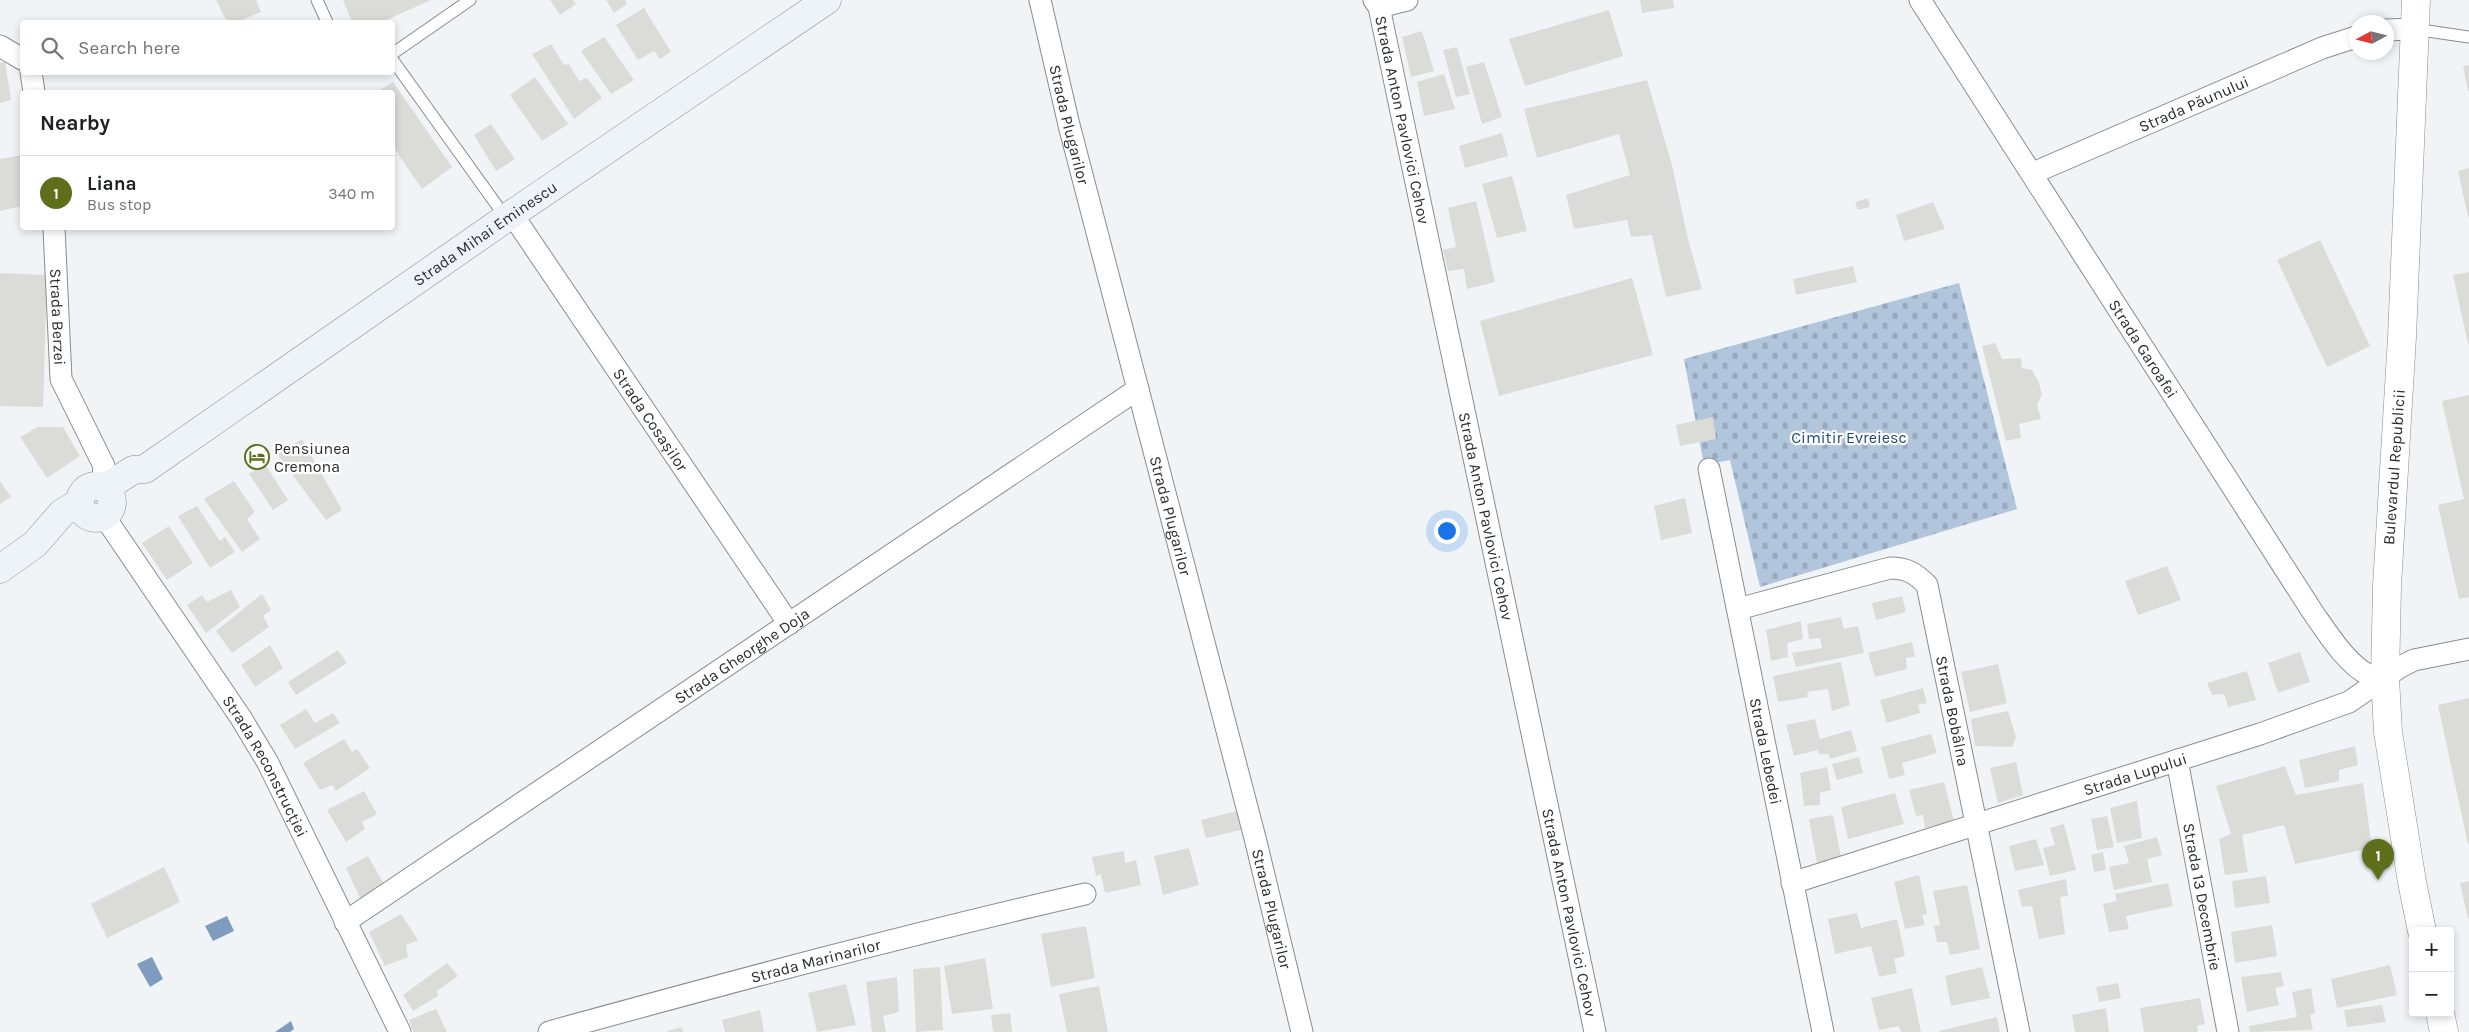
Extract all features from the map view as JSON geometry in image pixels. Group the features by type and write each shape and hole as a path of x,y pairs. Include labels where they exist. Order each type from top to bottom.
{"main road":[{"name":"Strada Mihai Eminescu","path":"0,569 35,544 56,539 73,530 99,502 134,470 145,470 509,216 827,0"}],"street":[{"name":"Strada Plugarilor","path":"1040,0 1138,389 1255,838 1302,1032"},
{"path":"1377,4 1407,0"},
{"name":"Strada Garoafei","path":"1920,0 2312,611 2354,664 2370,676 2385,678"},
{"name":"Bulevardul Republicii","path":"2416,0 2402,337 2387,586 2385,678 2390,742 2412,882 2421,927"},
{"name":"Strada Anton Pavlovici Cehov","path":"1377,4 1595,1032"},
{"path":"2394,30 2414,29"},
{"name":"Strada Păunului","path":"2032,173 2322,48 2349,39"},
{"path":"0,46 20,58"},
{"path":"31,75 34,90"},
{"name":"Strada Cosașilor","path":"509,216 789,624"},
{"name":"Strada Berzei","path":"54,230 61,379 104,466 105,478 99,502"},
{"name":"Strada Gheorghe Doja","path":"346,922 1138,389"},
{"name":"Strada Lebedei","path":"1709,469 1823,1032"},
{"name":"Strada Reconstrucției","path":"99,502 241,718 268,764 318,861 400,1032"},
{"name":"Strada Bobâlna","path":"1738,608 1890,568 1903,568 1916,574 1927,585 2019,1032"},
{"name":"Strada Lupului","path":"1792,883 2260,734 2349,702 2414,660 2469,649"},
{"name":"Strada 13 Decembrie","path":"2177,760 2228,1032"},
{"name":"Strada Marinarilor","path":"548,1032 710,987 1085,894"},
{"path":"2441,1017 2444,1032"}],"lane":[{"path":"317,0 326,20"},
{"path":"395,52 470,0"},
{"path":"2414,29 2469,37"},
{"path":"395,63 509,216"}],"green space":[{"name":"Cimitir Evreiesc","path":"1959,283 2017,509 1760,587 1730,460 1704,465 1684,359"}],"shaded area":[{"path":"227,916 234,931 213,941 205,926"},
{"path":"152,957 163,979 150,987 137,964"},
{"path":"291,1021 294,1029 290,1032 275,1032"}],"building":[{"path":"216,0 256,0 261,12 242,20 226,20"},
{"path":"343,0 431,0 386,20 351,20"},
{"path":"550,0 573,0 576,4 560,15"},
{"path":"606,0 625,0 627,4 614,13"},
{"path":"1640,0 1673,0 1674,8 1642,13"},
{"path":"644,8 671,52 660,59 654,51 638,60 616,25"},
{"path":"1609,10 1623,56 1525,86 1509,39"},
{"path":"1422,31 1434,71 1411,77 1402,37"},
{"path":"604,37 634,80 611,94 581,51"},
{"path":"551,44 564,65 569,64 579,81 587,78 602,98 574,119 532,54"},
{"path":"1457,47 1470,94 1456,97 1443,50"},
{"path":"5,62 11,100 0,103 0,63"},
{"path":"1484,62 1502,117 1482,124 1466,67"},
{"path":"2469,65 2469,91 2468,91 2463,66"},
{"path":"1444,74 1455,109 1424,116 1417,82"},
{"path":"535,77 568,124 542,141 510,95"},
{"path":"1647,80 1672,165 1687,235 1702,289 1666,297 1652,235 1631,237 1627,220 1574,229 1566,195 1630,175 1619,134 1537,158 1524,109"},
{"path":"393,82 452,167 422,189 395,149 395,90 380,90"},
{"path":"491,124 515,159 496,171 474,135"},
{"path":"1502,133 1508,156 1465,168 1459,146"},
{"path":"20,155 20,206 0,211 0,159"},
{"path":"2469,168 2469,216 2468,217 2458,171"},
{"path":"1512,176 1527,231 1497,238 1482,184"},
{"path":"1868,198 1870,207 1858,210 1855,202"},
{"path":"1476,201 1495,282 1467,289 1464,269 1448,271 1443,250 1456,247 1448,208"},
{"path":"1933,202 1945,229 1904,241 1896,215"},
{"path":"2320,240 2370,346 2327,367 2277,260"},
{"path":"1853,266 1857,282 1796,295 1793,279"},
{"path":"2469,272 2469,344 2468,344 2453,275"},
{"path":"0,273 47,275 43,407 0,406"},
{"path":"1632,278 1653,355 1499,396 1480,321"},
{"path":"1995,343 2002,359 2021,358 2022,368 2032,370 2039,383 2042,395 2037,404 2041,419 2019,424 2021,438 2006,441 1982,346"},
{"path":"2469,395 2469,597 2459,599 2438,505 2464,499 2442,401"},
{"path":"1713,417 1716,439 1680,446 1676,425"},
{"path":"38,427 63,427 80,456 47,478 20,437"},
{"path":"302,439 342,510 326,520 277,454"},
{"path":"265,464 288,500 273,510 249,474"},
{"path":"0,481 11,497 0,504"},
{"path":"234,481 255,512 247,519 260,539 242,552 204,499"},
{"path":"1685,498 1692,533 1661,540 1654,506"},
{"path":"197,506 220,541 225,537 235,552 210,568 178,516"},
{"path":"169,526 193,563 167,580 142,543"},
{"path":"2167,566 2181,600 2138,615 2125,581"},
{"path":"231,590 240,607 206,633 187,605 202,595 207,602"},
{"path":"262,594 271,610 263,616 269,627 232,653 216,631"},
{"path":"1902,596 1906,612 1876,620 1872,603"},
{"path":"1841,617 1844,629 1858,626 1864,653 1796,667 1792,653 1822,648 1820,638 1809,639 1807,624"},
{"path":"1801,621 1803,639 1787,643 1788,657 1771,661 1766,630"},
{"path":"1912,642 1915,657 1906,658 1907,669 1875,677 1868,653"},
{"path":"270,645 283,668 255,687 241,665"},
{"path":"338,650 347,663 296,695 288,682"},
{"path":"2300,652 2310,682 2278,693 2268,663"},
{"path":"1841,662 1850,705 1832,711 1828,689 1807,692 1808,697 1778,702 1773,676"},
{"path":"1998,664 2007,703 1970,712 1961,672"},
{"path":"2247,671 2256,700 2228,707 2224,694 2212,695 2207,683"},
{"path":"1923,688 1927,703 1918,705 1920,713 1887,723 1880,700"},
{"path":"2469,698 2469,844 2468,844 2438,705"},
{"path":"306,709 315,723 333,713 340,723 295,749 280,725"},
{"path":"2008,711 2016,737 2012,747 1975,746 1971,719"},
{"path":"1815,719 1820,739 1851,730 1857,751 1830,759 1828,754 1819,754 1818,750 1794,756 1786,725"},
{"path":"1931,734 1937,753 1902,763 1905,775 1889,779 1881,747"},
{"path":"344,739 352,752 357,749 370,768 336,791 332,785 320,790 303,763"},
{"path":"2355,746 2358,765 2339,770 2339,781 2305,788 2299,760"},
{"path":"1859,757 1863,773 1837,780 1832,764"},
{"path":"2016,762 2023,795 1998,803 1990,768"},
{"path":"2285,766 2296,795 2363,783 2372,848 2295,864 2284,825 2242,835 2248,872 2225,875 2219,839 2231,834 2216,786"},
{"path":"1827,767 1831,790 1820,793 1820,805 1804,806 1800,773"},
{"path":"1944,782 1954,821 1925,828 1923,815 1916,816 1909,790"},
{"path":"364,791 377,814 362,822 365,829 346,842 327,810"},
{"path":"1895,793 1904,824 1848,839 1841,807"},
{"path":"2137,801 2142,838 2117,843 2110,808"},
{"path":"1237,811 1241,830 1206,838 1201,820"},
{"path":"1833,815 1841,857 1817,863 1809,819"},
{"path":"2107,816 2114,847 2097,850 2091,819"},
{"path":"2064,824 2076,870 2050,876 2043,848 2055,845 2050,828"},
{"path":"2157,837 2162,855 2147,859 2152,882 2114,890 2109,867 2129,863 2124,846"},
{"path":"2036,839 2044,865 2015,871 2009,846"},
{"path":"1189,848 1199,885 1163,895 1154,856"},
{"path":"1124,851 1125,863 1136,860 1141,885 1105,893 1101,874 1096,876 1092,857"},
{"path":"2103,852 2106,870 2094,872 2091,855"},
{"path":"368,856 384,884 361,900 346,868"},
{"path":"164,867 180,902 107,938 91,904"},
{"path":"1919,875 1927,914 1922,915 1925,925 1905,929 1894,882"},
{"path":"2266,876 2270,903 2235,908 2232,881"},
{"path":"2066,879 2068,896 2060,897 2065,934 2039,939 2032,906 2022,907 2018,890"},
{"path":"2469,881 2469,918 2468,919 2460,883"},
{"path":"2168,883 2173,906 2126,916 2129,929 2109,932 2103,904 2117,901 2115,894"},
{"path":"1967,885 1980,949 1950,955 1947,942 1937,942 1934,926 1940,925 1933,891"},
{"path":"1857,913 1861,928 1897,919 1905,956 1894,959 1897,973 1879,977 1871,946 1835,954 1828,919"},
{"path":"401,914 418,940 406,945 408,957 385,966 369,932"},
{"path":"2272,925 2277,956 2235,963 2231,932"},
{"path":"1086,926 1095,978 1051,987 1041,934"},
{"path":"985,958 993,1009 952,1014 944,966"},
{"path":"447,963 458,976 437,991 438,996 413,1011 403,995"},
{"path":"2390,965 2397,995 2337,1008 2331,979"},
{"path":"940,967 943,1030 916,1032 913,969"},
{"path":"1982,967 1990,998 1951,1006 1945,976"},
{"path":"2281,972 2284,986 2275,988 2279,1005 2247,1012 2241,977"},
{"path":"897,977 899,1012 883,1016 886,1032 872,1032 866,982"},
{"path":"2118,983 2121,998 2099,1002 2096,987"},
{"path":"846,984 856,1025 817,1032 808,993"},
{"path":"1099,986 1108,1032 1067,1032 1059,994"},
{"path":"1912,988 1921,1032 1901,1032 1899,1026 1879,1030 1871,998"},
{"path":"2311,988 2315,1013 2310,1015 2313,1030 2250,1032 2249,1026 2297,1017 2292,992"},
{"path":"2200,998 2205,1024 2197,1026 2198,1032 2144,1032 2140,1008"},
{"path":"2382,1005 2386,1022 2347,1027 2344,1010"},
{"path":"2106,1008 2109,1032 2075,1032 2072,1015"},
{"path":"436,1009 447,1032 413,1032 409,1020"},
{"path":"760,1010 764,1032 725,1032 722,1020"},
{"path":"1010,1013 1012,1032 993,1032 991,1015"},
{"path":"1997,1017 2000,1032 1939,1032 1939,1031"},
{"path":"682,1027 683,1032 667,1032 667,1031"}],"place":[{"name":"Pensiunea Cremona","path":"257,457"},
{"name":"Liana","path":"2378,880"}]}
